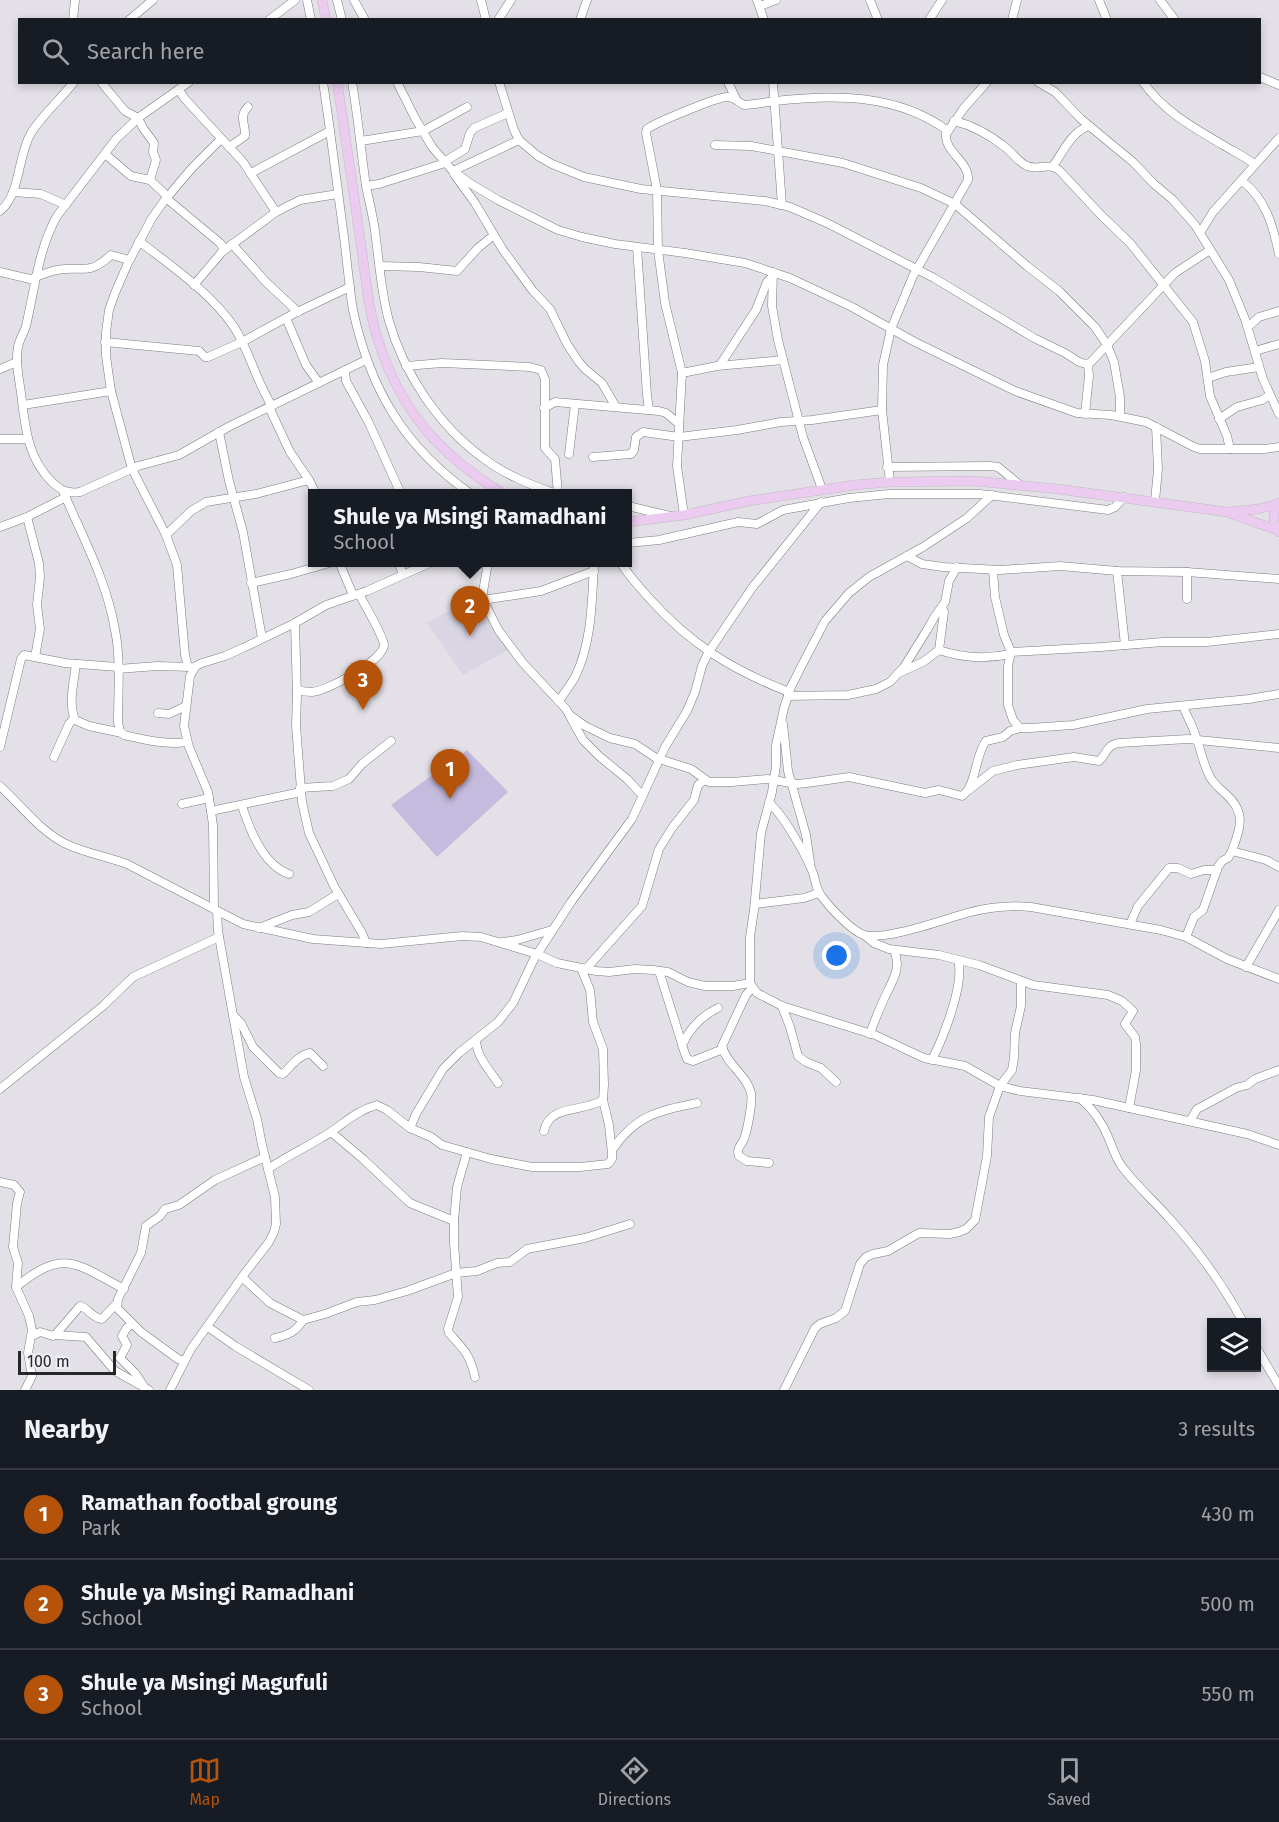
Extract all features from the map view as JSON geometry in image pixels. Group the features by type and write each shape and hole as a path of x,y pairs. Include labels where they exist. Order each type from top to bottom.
{"main road":[{"path":"322,0 326,18"},
{"path":"337,84 367,288 378,342 391,374 425,430 460,464 496,489"},
{"path":"632,522 684,515 748,501 822,489 890,482 975,481 1124,497 1227,512 1278,531"},
{"path":"1227,512 1258,509 1278,504"},
{"path":"1278,504 1273,516 1278,531"}],"street":[{"path":"73,18 75,0"},
{"path":"131,18 153,0"},
{"path":"272,18 295,0"},
{"path":"307,0 311,18"},
{"path":"337,0 342,18"},
{"path":"354,0 364,18"},
{"path":"481,0 486,18"},
{"path":"499,18 511,0"},
{"path":"581,18 587,0"},
{"path":"763,18 759,3 776,0"},
{"path":"870,0 877,18"},
{"path":"930,18 942,0"},
{"path":"1012,18 1017,0"},
{"path":"1099,0 1106,18"},
{"path":"1160,0 1173,18"},
{"path":"1261,77 1279,86"},
{"path":"0,211 14,192 19,166 32,133 45,114 72,84"},
{"path":"103,84 125,111 138,118 154,143 153,152 156,163 150,180"},
{"path":"122,733 118,722 116,631 109,602 64,494 40,468 33,456 28,439 17,362 18,348 26,327 34,279 50,229 116,140 138,118 186,84"},
{"path":"323,84 350,286 355,318 366,360 401,427 438,468 465,489"},
{"path":"352,84 366,186 389,321 406,366 431,405 456,435 483,459 525,482 544,489"},
{"path":"398,84 423,131 453,171 498,200 558,230 582,237 751,265 799,281 1015,391 1063,409 1084,414 1120,416 1146,422 1194,447 1230,449 1279,447"},
{"path":"500,84 513,130 528,149 545,160 584,177 630,187 758,200 782,205 819,219 950,286 1034,338 1078,362 1088,364"},
{"path":"729,84 736,99"},
{"path":"772,84 782,205"},
{"path":"890,482 882,410 883,365 891,329 917,269 966,186 968,171 946,140 948,130 954,121 985,84"},
{"path":"1041,84 1054,92 1089,126 1133,162 1185,213 1200,233 1224,270 1248,327 1259,367 1279,414"},
{"path":"1145,84 1157,99 1185,122 1255,165"},
{"path":"179,90 184,99 251,173 276,212"},
{"path":"684,515 677,471 682,373 665,303 658,250 657,190 646,129 719,98 730,97 744,105 832,97 881,101 919,113 948,130"},
{"path":"229,147 245,136 242,119 248,107"},
{"path":"361,141 423,131 467,107"},
{"path":"366,186 445,163 465,148 474,128 508,113"},
{"path":"954,121 968,124 1004,146 1030,168 1053,166 1073,183 1130,243 1193,322 1205,361 1210,396 1226,433 1230,449"},
{"path":"1053,166 1076,133 1089,126"},
{"path":"251,173 330,130"},
{"path":"1200,233 1213,212 1279,138"},
{"path":"170,1390 184,1360 269,1242 274,1232 277,1211 257,1119 244,1077 219,937 215,910 209,798 184,726 192,667 185,655 178,573 172,548 132,469 111,391 105,342 109,310 139,240 167,197 221,139"},
{"path":"453,171 519,140"},
{"path":"715,145 751,146 855,166 921,188 955,204 1089,319 1107,345 1114,362 1120,416"},
{"path":"105,154 131,176 150,180 220,243 223,247 222,252"},
{"path":"453,171 518,271 550,309 567,344 579,362 602,383 616,407"},
{"path":"1242,181 1255,191 1265,207 1278,239 1279,254"},
{"path":"14,192 41,194 66,205"},
{"path":"194,285 222,252 276,212 300,200 338,194"},
{"path":"380,266 419,267 457,272 478,248 494,236"},
{"path":"139,240 220,309 233,327 242,342 290,452 314,489"},
{"path":"232,244 266,282 298,312"},
{"path":"638,247 649,410"},
{"path":"1084,414 1089,376 1088,364 1163,285 1190,262 1210,250"},
{"path":"0,272 34,279 56,270 97,267 111,255 129,260"},
{"path":"773,274 772,312 807,447 822,489"},
{"path":"720,365 756,310 767,282 773,274"},
{"path":"105,342 198,351 206,357 242,342 350,286"},
{"path":"1248,327 1259,317 1279,311"},
{"path":"286,318 306,365 319,383"},
{"path":"1254,351 1279,344"},
{"path":"0,527 27,517 64,494 80,492 132,469 179,455 219,432 366,360"},
{"path":"682,373 720,365 783,360"},
{"path":"0,369 17,362"},
{"path":"406,366 442,363 538,368 543,373 545,392 545,448 555,459 558,489"},
{"path":"1208,378 1226,372 1259,367"},
{"path":"345,370 346,381 369,423 399,489"},
{"path":"23,405 111,391"},
{"path":"545,392 548,398 555,402 664,412 679,424"},
{"path":"1219,419 1237,407 1270,395"},
{"path":"544,408 555,402"},
{"path":"569,454 575,404"},
{"path":"593,458 631,454 636,437 643,432 680,437 882,410"},
{"path":"1155,501 1158,469 1156,427"},
{"path":"219,432 243,532 262,638"},
{"path":"0,439 28,439"},
{"path":"887,467 998,467 1020,485"},
{"path":"166,535 199,505 309,480"},
{"path":"632,543 659,540 738,522 757,524 777,512 821,502 889,494 992,495 1108,510 1115,507 1124,497"},
{"path":"769,1163 747,1161 739,1156 738,1148 745,1136 751,1095 747,1083 722,1046 751,985 750,937 761,834 774,779 776,745 788,694 818,633 834,608 849,593 862,582 968,518 992,495"},
{"path":"410,1128 443,1069 509,1010 537,954 552,930 635,814 665,747 687,711 708,653 752,588 821,502"},
{"path":"632,507 671,516"},
{"path":"27,517 39,563 40,577 37,604 40,629 35,657"},
{"path":"907,556 922,564 993,570 1060,566 1279,579"},
{"path":"251,583 316,567"},
{"path":"297,690 310,693 343,681 383,650 381,637 342,567"},
{"path":"400,567 404,574"},
{"path":"0,747 2,726 21,658 24,655 118,668 192,667 225,656 295,623 319,608 380,586 420,567"},
{"path":"487,567 483,600 499,631 518,657 571,716 583,740 627,778 642,795"},
{"path":"483,600 541,591 594,567 593,597 584,652 575,676 559,701"},
{"path":"624,567 629,576 682,633 708,653 756,680 788,694 848,695 876,689 890,682 899,672 947,599 949,581 957,567"},
{"path":"993,570 995,597 1011,653 1008,666 1007,697 1011,715 1020,728"},
{"path":"1117,571 1125,645"},
{"path":"1187,572 1187,599"},
{"path":"899,672 923,662 939,650 944,612 942,607"},
{"path":"295,623 296,726 300,790 309,833 338,894 357,923 366,943"},
{"path":"939,650 953,654 984,657 1163,642 1207,642 1279,634"},
{"path":"76,664 72,700 74,718 80,723 158,743 188,742"},
{"path":"969,790 981,749 986,741 1003,737 1010,731 1020,728 1072,724 1147,709 1279,694"},
{"path":"158,713 169,714 186,706"},
{"path":"1183,706 1197,740 1203,763 1214,782 1229,796 1239,814 1238,832 1232,850 1228,858 1220,863 1203,910 1194,917 1186,937"},
{"path":"571,716 606,736 635,744 660,760 691,769 711,782 774,779 792,783 823,782 849,777 925,793 939,790 963,796 993,771 1016,765 1074,757 1099,761 1107,748 1119,743 1180,739 1279,748"},
{"path":"54,757 74,718"},
{"path":"782,720 788,767 806,835 810,866 819,893 844,920 874,943 894,950 934,953 979,965 1021,981 1108,995 1122,1001 1132,1009 1132,1015 1125,1023 1135,1037 1136,1044 1136,1070 1129,1108"},
{"path":"211,811 242,806 300,790 333,786 349,779 362,764 391,741"},
{"path":"583,969 642,906 659,849 694,800 698,786 705,780"},
{"path":"0,786 39,825 62,842 127,864 243,924 313,939 366,943 394,944 462,936 481,937 537,954 557,963 583,969 609,972 635,969 668,972 705,986 751,985 762,996 782,1006 870,1034 932,1060 965,1066 1000,1086 1129,1108 1247,1134 1279,1145"},
{"path":"182,804 209,798"},
{"path":"769,802 779,813 810,866"},
{"path":"242,806 252,836 277,868 289,874"},
{"path":"1232,850 1266,860 1279,867"},
{"path":"1130,924 1138,906 1167,870 1178,868 1193,874 1204,870 1217,870"},
{"path":"755,904 819,893"},
{"path":"259,928 292,915 309,912 338,894"},
{"path":"864,934 901,932 967,913 1009,906 1031,907 1149,927 1186,937 1246,968 1279,979"},
{"path":"1246,968 1279,910"},
{"path":"499,942 517,940 552,930"},
{"path":"0,1089 103,1006 133,977 219,937"},
{"path":"870,1034 896,976 894,950"},
{"path":"932,1060 954,1001 959,969 958,960"},
{"path":"268,1169 284,1157 331,1132 354,1114 377,1105 410,1128 442,1145 500,1161 532,1167 580,1167 608,1164 612,1159 612,1150 603,1100 603,1049 593,1022 590,990 583,969"},
{"path":"659,971 687,1059 693,1061 723,1049"},
{"path":"784,1390 815,1328 845,1311 860,1264 866,1257 888,1251 919,1233 950,1234 959,1232 972,1224 977,1214 987,1156 989,1117 1000,1086 1013,1065 1021,981"},
{"path":"782,1006 798,1056 829,1073 836,1082"},
{"path":"682,1045 689,1031 704,1015 718,1008"},
{"path":"233,1016 241,1023 253,1047 279,1073 283,1074 306,1053 310,1053 323,1066"},
{"path":"476,1040 482,1060 498,1083"},
{"path":"1190,1121 1197,1109 1236,1088 1249,1085 1255,1079 1279,1070"},
{"path":"1079,1098 1103,1126 1120,1165 1189,1242 1224,1290 1240,1318"},
{"path":"544,1131 546,1123 552,1116 603,1100"},
{"path":"612,1150 624,1134 646,1116 698,1103"},
{"path":"331,1132 410,1203 454,1221"},
{"path":"466,1152 457,1187 454,1221 458,1297 448,1329 467,1352 475,1377"},
{"path":"54,1335 80,1306 94,1316 102,1318 116,1304 141,1253 148,1223 160,1216 165,1209 179,1205 215,1180 264,1157"},
{"path":"0,1182 14,1185 20,1192 13,1247 18,1263 16,1287 29,1316 32,1336 28,1353 32,1376 26,1390"},
{"path":"275,1338 290,1334 303,1320 351,1304 407,1291 456,1273 477,1271 497,1263 510,1262 528,1249 585,1238 630,1224"},
{"path":"16,1287 44,1267 64,1262 83,1268 124,1289"},
{"path":"242,1277 270,1303 303,1320"},
{"path":"116,1304 117,1308 132,1323 158,1345 178,1359 184,1360"},
{"path":"132,1323 123,1333 122,1336 127,1345 120,1358 135,1372 146,1388"},
{"path":"208,1327 235,1346 309,1390"},
{"path":"32,1336 44,1332 86,1337 115,1371 146,1388"},
{"path":"1261,1354 1279,1386"}],"shaded area":[{"path":"476,596 512,648 463,675 427,623"},
{"path":"467,750 508,792 437,857 391,805"}],"place":[{"name":"Shule ya Msingi Ramadhani","path":"470,636"},
{"name":"Shule ya Msingi Magufuli","path":"363,710"},
{"name":"Ramathan footbal groung","path":"450,799"}]}
